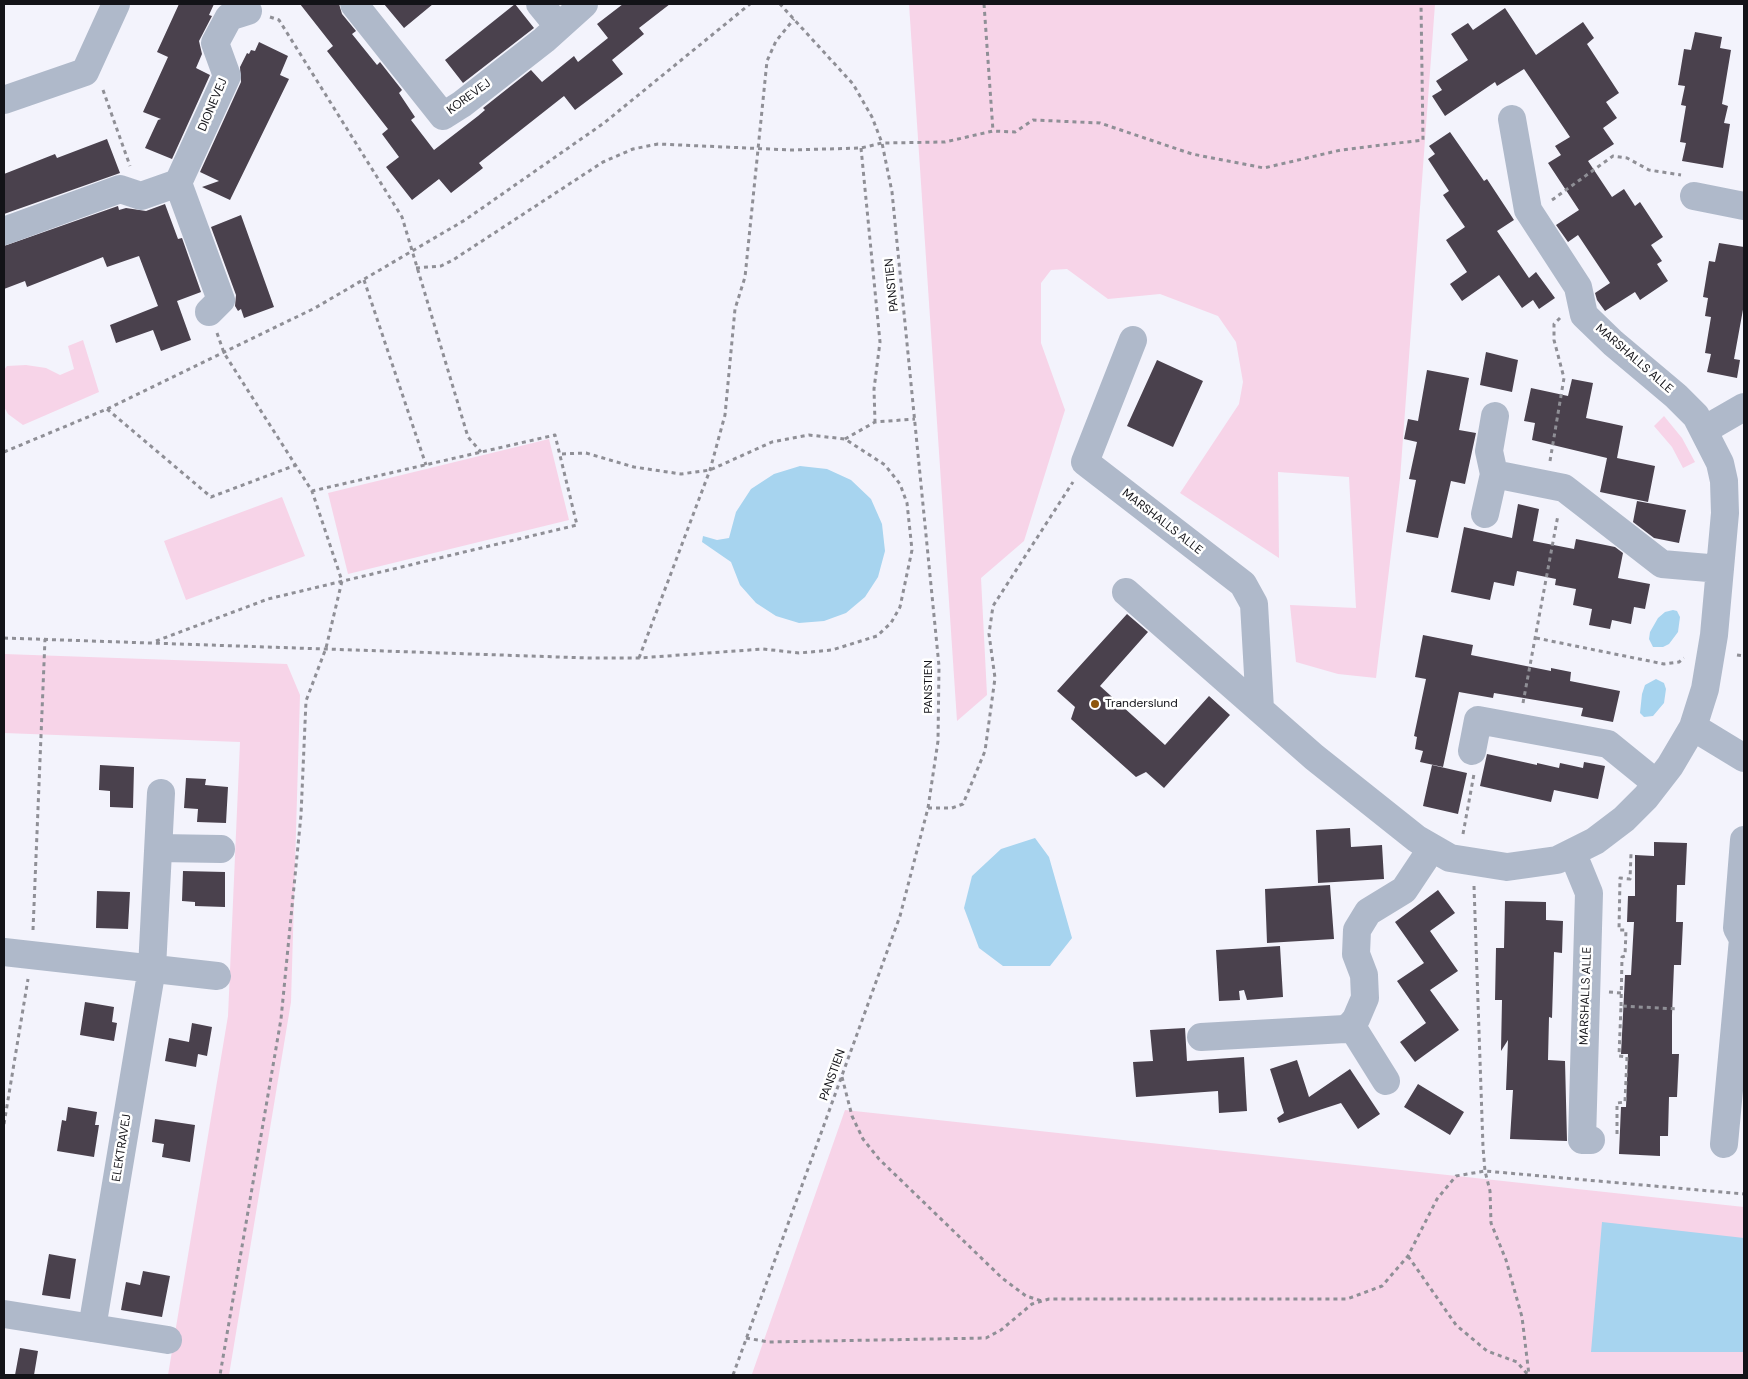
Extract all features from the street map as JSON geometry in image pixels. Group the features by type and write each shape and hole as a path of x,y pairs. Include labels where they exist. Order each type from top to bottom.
{"street":[{"path":"5,93 85,72 116,4"},
{"name":"KOREVEJ","path":"354,4 443,116 544,40 584,4"},
{"path":"540,4 558,26"},
{"name":"DIONEVEJ","path":"178,183 227,76 215,43 229,17 248,11"},
{"name":"MARSHALLS ALLE","path":"1126,592 1314,757 1417,839 1432,848 1465,861 1507,867 1557,860 1573,854 1595,841 1624,819 1670,766 1693,728 1705,689 1711,652 1725,513 1724,481 1720,463 1696,416 1584,315 1578,287 1528,210 1512,118"},
{"path":"4,231 120,189 141,196 178,183 221,300 209,312"},
{"path":"1694,196 1744,206"},
{"path":"1085,462 1133,340"},
{"path":"1704,430 1744,407"},
{"path":"1485,514 1494,474 1489,451 1495,416"},
{"name":"MARSHALLS ALLE","path":"1085,462 1243,584 1254,604 1260,709"},
{"path":"1494,474 1555,486 1662,564 1720,569"},
{"path":"1472,751 1478,720 1608,744 1656,783"},
{"path":"1693,728 1744,758"},
{"name":"ELEKTRAVEJ","path":"92,1328 152,968 159,848 160,793"},
{"path":"1724,1144 1743,939 1736,928 1744,840"},
{"path":"159,848 221,849"},
{"path":"1201,1037 1345,1029 1351,1025 1356,1019 1365,998 1364,975 1356,954 1357,930 1368,912 1404,890 1432,848"},
{"name":"MARSHALLS ALLE","path":"1573,854 1599,891 1598,930 1605,1033 1597,1139"},
{"path":"4,952 217,976"},
{"path":"1351,1025 1386,1081"},
{"path":"4,1314 168,1340"}],"path":[{"path":"4,452 107,409 315,308 465,220 604,122 750,4"},
{"name":"PANSTIEN","path":"733,1375 900,916 928,808 938,741 939,666 892,192 882,143 872,117 853,84 780,4"},
{"path":"984,4 992,131"},
{"path":"416,268 441,266 453,260 603,162 633,149 658,144 757,148 861,148 882,143 945,142 992,131 1015,132 1032,120 1100,123 1192,154 1264,168 1341,150 1423,140 1421,4"},
{"path":"248,11 279,20 402,217 468,437 481,452"},
{"path":"639,658 710,470 725,415 735,309 746,277 757,148 767,61 776,41 794,19"},
{"path":"85,72 101,85 141,196"},
{"path":"861,148 880,342 874,389 875,422"},
{"path":"1531,215 1613,156 1627,158 1649,170 1698,178 1694,196"},
{"path":"364,280 426,464"},
{"path":"1511,727 1514,713 1523,702 1536,638 1555,486 1564,378 1554,340 1554,324 1567,311 1583,307"},
{"path":"220,1375 281,1019 301,815 306,701 326,648 342,581 312,491 224,353"},
{"path":"107,409 211,497 296,465"},
{"path":"845,439 875,422 915,418"},
{"path":"153,642 268,599 577,525 554,435 312,491"},
{"path":"4,638 588,658 639,658 763,649 800,653 832,650 877,636 890,623 900,607 912,550 907,503 900,484 885,465 845,439 809,435 772,442 710,470 681,474 634,467 586,452 559,454"},
{"path":"928,808 952,808 963,804 985,751 996,678 989,634 993,606 1085,462"},
{"path":"1536,638 1664,664 1679,662 1697,649 1711,652"},
{"path":"4,1124 32,955 45,639"},
{"path":"1472,751 1476,768 1465,861 1485,1170 1490,1191 1491,1223 1506,1260 1522,1317 1528,1375"},
{"path":"1597,1139 1617,1102 1625,1102 1627,1057 1619,1056 1605,1033 1621,1006 1622,957 1625,956 1626,930 1619,930 1620,878 1630,878 1631,854"},
{"path":"1621,1006 1678,1009"},
{"path":"842,1076 852,1116 859,1132 880,1160 954,1234 1002,1278 1026,1296 1042,1301"},
{"path":"746,1338 769,1342 986,1338 1001,1330 1032,1304 1049,1299 1347,1299 1382,1286 1408,1256 1437,1199 1456,1176 1485,1170 1744,1194"},
{"path":"1408,1256 1456,1325 1487,1351 1517,1362 1528,1375"}],"shaded area":[{"path":"909,4 1435,4 1400,479 1376,678 1338,674 1296,662 1290,605 1356,608 1349,477 1278,472 1279,558 1180,493 1239,404 1243,382 1236,342 1218,316 1160,294 1108,299 1067,269 1051,270 1041,283 1041,343 1065,410 1024,541 981,578 987,695 957,721"},
{"path":"83,340 99,392 23,425 8,414 4,407 4,370 7,366 26,365 46,368 60,375 74,369 68,346"},
{"path":"1664,416 1682,438 1695,462 1683,468 1672,447 1654,426"},
{"path":"549,439 569,520 348,574 328,493"},
{"path":"282,497 305,556 186,600 164,541"},
{"path":"4,654 287,664 300,695 291,1002 229,1375 168,1375 228,1016 240,742 4,733"},
{"path":"845,1110 1744,1207 1744,1375 752,1374"}],"water":[{"path":"800,466 827,469 851,480 871,499 882,524 885,551 878,577 865,597 846,613 824,621 799,623 776,616 756,603 740,585 731,562 702,542 703,536 717,540 729,538 736,512 751,489 774,474"},
{"path":"1677,611 1680,617 1678,632 1669,644 1663,647 1653,647 1649,639 1650,632 1658,618 1665,612"},
{"path":"1656,679 1664,683 1666,689 1664,703 1653,716 1644,717 1640,713 1642,694 1645,685"},
{"path":"1035,838 1049,857 1072,938 1050,966 1003,966 979,948 964,908 972,876 1001,849"},
{"path":"1602,1222 1744,1238 1744,1352 1591,1352"}],"building":[{"path":"179,4 214,4 209,15 212,16 199,41 202,54 196,68 210,75 172,159 145,148 158,120 161,119 143,112 168,57 157,52"},
{"path":"300,4 339,4 342,14 356,31 352,34 377,65 380,62 402,90 399,93 415,117 411,120 434,150 478,116 485,110 483,108 531,70 542,82 574,56 578,62 608,38 597,24 623,4 670,4 639,28 644,34 612,60 623,74 575,110 564,96 479,163 483,168 451,193 439,179 412,200 386,167 399,157 382,134 388,129 327,51 333,46"},
{"path":"384,4 433,4 404,28"},
{"path":"515,4 534,28 463,83 445,60"},
{"path":"1505,8 1536,55 1583,22 1594,38 1587,44 1619,93 1606,102 1617,118 1603,128 1614,144 1588,161 1612,197 1624,189 1635,206 1640,202 1663,237 1651,245 1662,261 1657,264 1668,281 1640,300 1635,292 1605,311 1597,300 1595,293 1610,283 1578,235 1568,242 1556,225 1579,210 1548,163 1561,155 1555,146 1570,137 1524,69 1497,86 1495,82 1445,116 1432,96 1442,90 1436,81 1468,60 1451,34 1468,23 1473,30"},
{"path":"1695,32 1722,37 1720,48 1731,50 1722,104 1728,106 1724,123 1730,124 1723,168 1682,161 1686,143 1680,142 1686,106 1681,105 1685,86 1678,85 1684,49 1691,50"},
{"path":"259,42 288,56 280,75 289,79 230,200 202,187 219,181 200,172 241,82 240,67 247,53 249,54 251,50 255,51"},
{"path":"1450,132 1484,181 1487,179 1514,220 1497,231 1529,278 1536,272 1555,298 1539,309 1533,300 1522,308 1499,275 1462,301 1450,284 1467,272 1446,240 1465,227 1443,195 1449,191 1428,159 1435,154 1429,146"},
{"path":"107,139 120,173 4,214 4,174 55,154 57,158"},
{"path":"165,204 178,239 182,238 201,292 177,301 191,340 161,351 153,330 116,343 110,325 158,306 139,256 107,267 103,257 27,287 25,281 4,289 4,246 118,206 119,210 126,208 146,211"},
{"path":"241,215 274,307 244,318 241,309 238,311 235,306 236,295 211,227"},
{"path":"1719,243 1744,247 1744,304 1734,359 1740,360 1737,378 1707,372 1711,354 1705,353 1711,317 1705,316 1708,298 1703,297 1709,261 1715,262"},
{"path":"1486,352 1518,360 1512,392 1480,385"},
{"path":"1157,360 1203,381 1173,447 1127,426"},
{"path":"1427,370 1469,378 1459,430 1476,433 1465,484 1451,481 1438,538 1406,532 1416,480 1409,479 1417,442 1404,439 1408,419 1418,421"},
{"path":"1572,379 1593,383 1586,418 1623,426 1617,458 1655,466 1648,502 1600,492 1607,458 1532,440 1535,423 1524,421 1531,388 1568,396"},
{"path":"1637,501 1686,510 1679,543 1654,538 1633,522"},
{"path":"1518,504 1539,509 1533,541 1574,549 1576,539 1615,547 1623,553 1618,578 1650,584 1645,609 1634,607 1631,624 1612,620 1610,629 1589,625 1592,609 1573,605 1576,589 1555,585 1556,579 1517,571 1514,586 1494,582 1490,600 1451,592 1464,527 1512,538"},
{"name":"Tranderslund","path":"1127,614 1148,632 1100,686 1165,745 1209,696 1230,715 1164,788 1146,772 1136,777 1071,719 1075,707 1057,691"},
{"path":"1423,635 1473,645 1471,655 1551,671 1551,668 1571,672 1570,681 1620,691 1613,722 1581,716 1583,708 1494,693 1493,698 1459,692 1443,767 1420,762 1423,751 1415,749 1417,737 1414,736 1426,679 1415,677"},
{"path":"1487,754 1559,768 1560,763 1583,768 1584,762 1605,766 1598,799 1554,790 1551,802 1480,786"},
{"path":"100,765 134,767 133,808 110,807 110,791 99,790"},
{"path":"1432,765 1467,773 1458,814 1423,806"},
{"path":"186,778 206,779 205,785 228,787 226,823 197,822 198,809 184,808"},
{"path":"1350,828 1351,847 1382,845 1384,879 1318,883 1316,830"},
{"path":"1654,842 1687,843 1685,885 1677,885 1676,922 1683,922 1681,965 1674,965 1672,1015 1672,1054 1679,1054 1677,1097 1669,1097 1668,1136 1660,1136 1660,1156 1619,1154 1621,1107 1626,1107 1628,1054 1621,1054 1625,975 1631,975 1634,922 1627,922 1628,896 1635,896 1635,855 1654,856"},
{"path":"183,871 225,872 225,907 195,906 195,902 182,901"},
{"path":"1330,885 1334,939 1267,943 1265,889"},
{"path":"1438,890 1455,913 1430,931 1458,971 1430,990 1459,1030 1415,1062 1400,1042 1426,1023 1397,981 1424,963 1395,922"},
{"path":"97,891 130,892 128,929 96,928"},
{"path":"1505,901 1546,902 1546,920 1563,921 1562,953 1554,952 1552,1018 1549,1017 1548,1060 1565,1061 1567,1141 1510,1139 1513,1090 1506,1090 1508,1040 1501,1051 1502,1000 1495,1000 1496,948 1504,948"},
{"path":"1280,946 1283,997 1247,1000 1244,990 1239,991 1240,1000 1219,1001 1216,950"},
{"path":"85,1002 114,1007 112,1022 117,1023 114,1041 80,1035"},
{"path":"192,1023 212,1027 207,1056 198,1054 196,1067 165,1061 169,1038 189,1042"},
{"path":"1185,1028 1187,1061 1244,1057 1247,1111 1219,1113 1218,1091 1136,1097 1133,1062 1153,1061 1150,1030"},
{"path":"1297,1060 1309,1097 1350,1069 1380,1114 1358,1129 1341,1103 1279,1123 1277,1118 1284,1113 1270,1069"},
{"path":"1418,1084 1464,1112 1450,1135 1404,1107"},
{"path":"68,1107 97,1112 95,1125 99,1125 94,1157 57,1151 62,1120 66,1121"},
{"path":"155,1119 195,1125 190,1162 162,1157 164,1144 152,1142"},
{"path":"49,1254 76,1259 70,1299 42,1295"},
{"path":"143,1271 170,1276 162,1317 121,1310 126,1282 140,1285"},
{"path":"20,1348 38,1351 34,1375 15,1375"}],"place":[{"name":"Tranderslund","path":"1095,704"}]}
